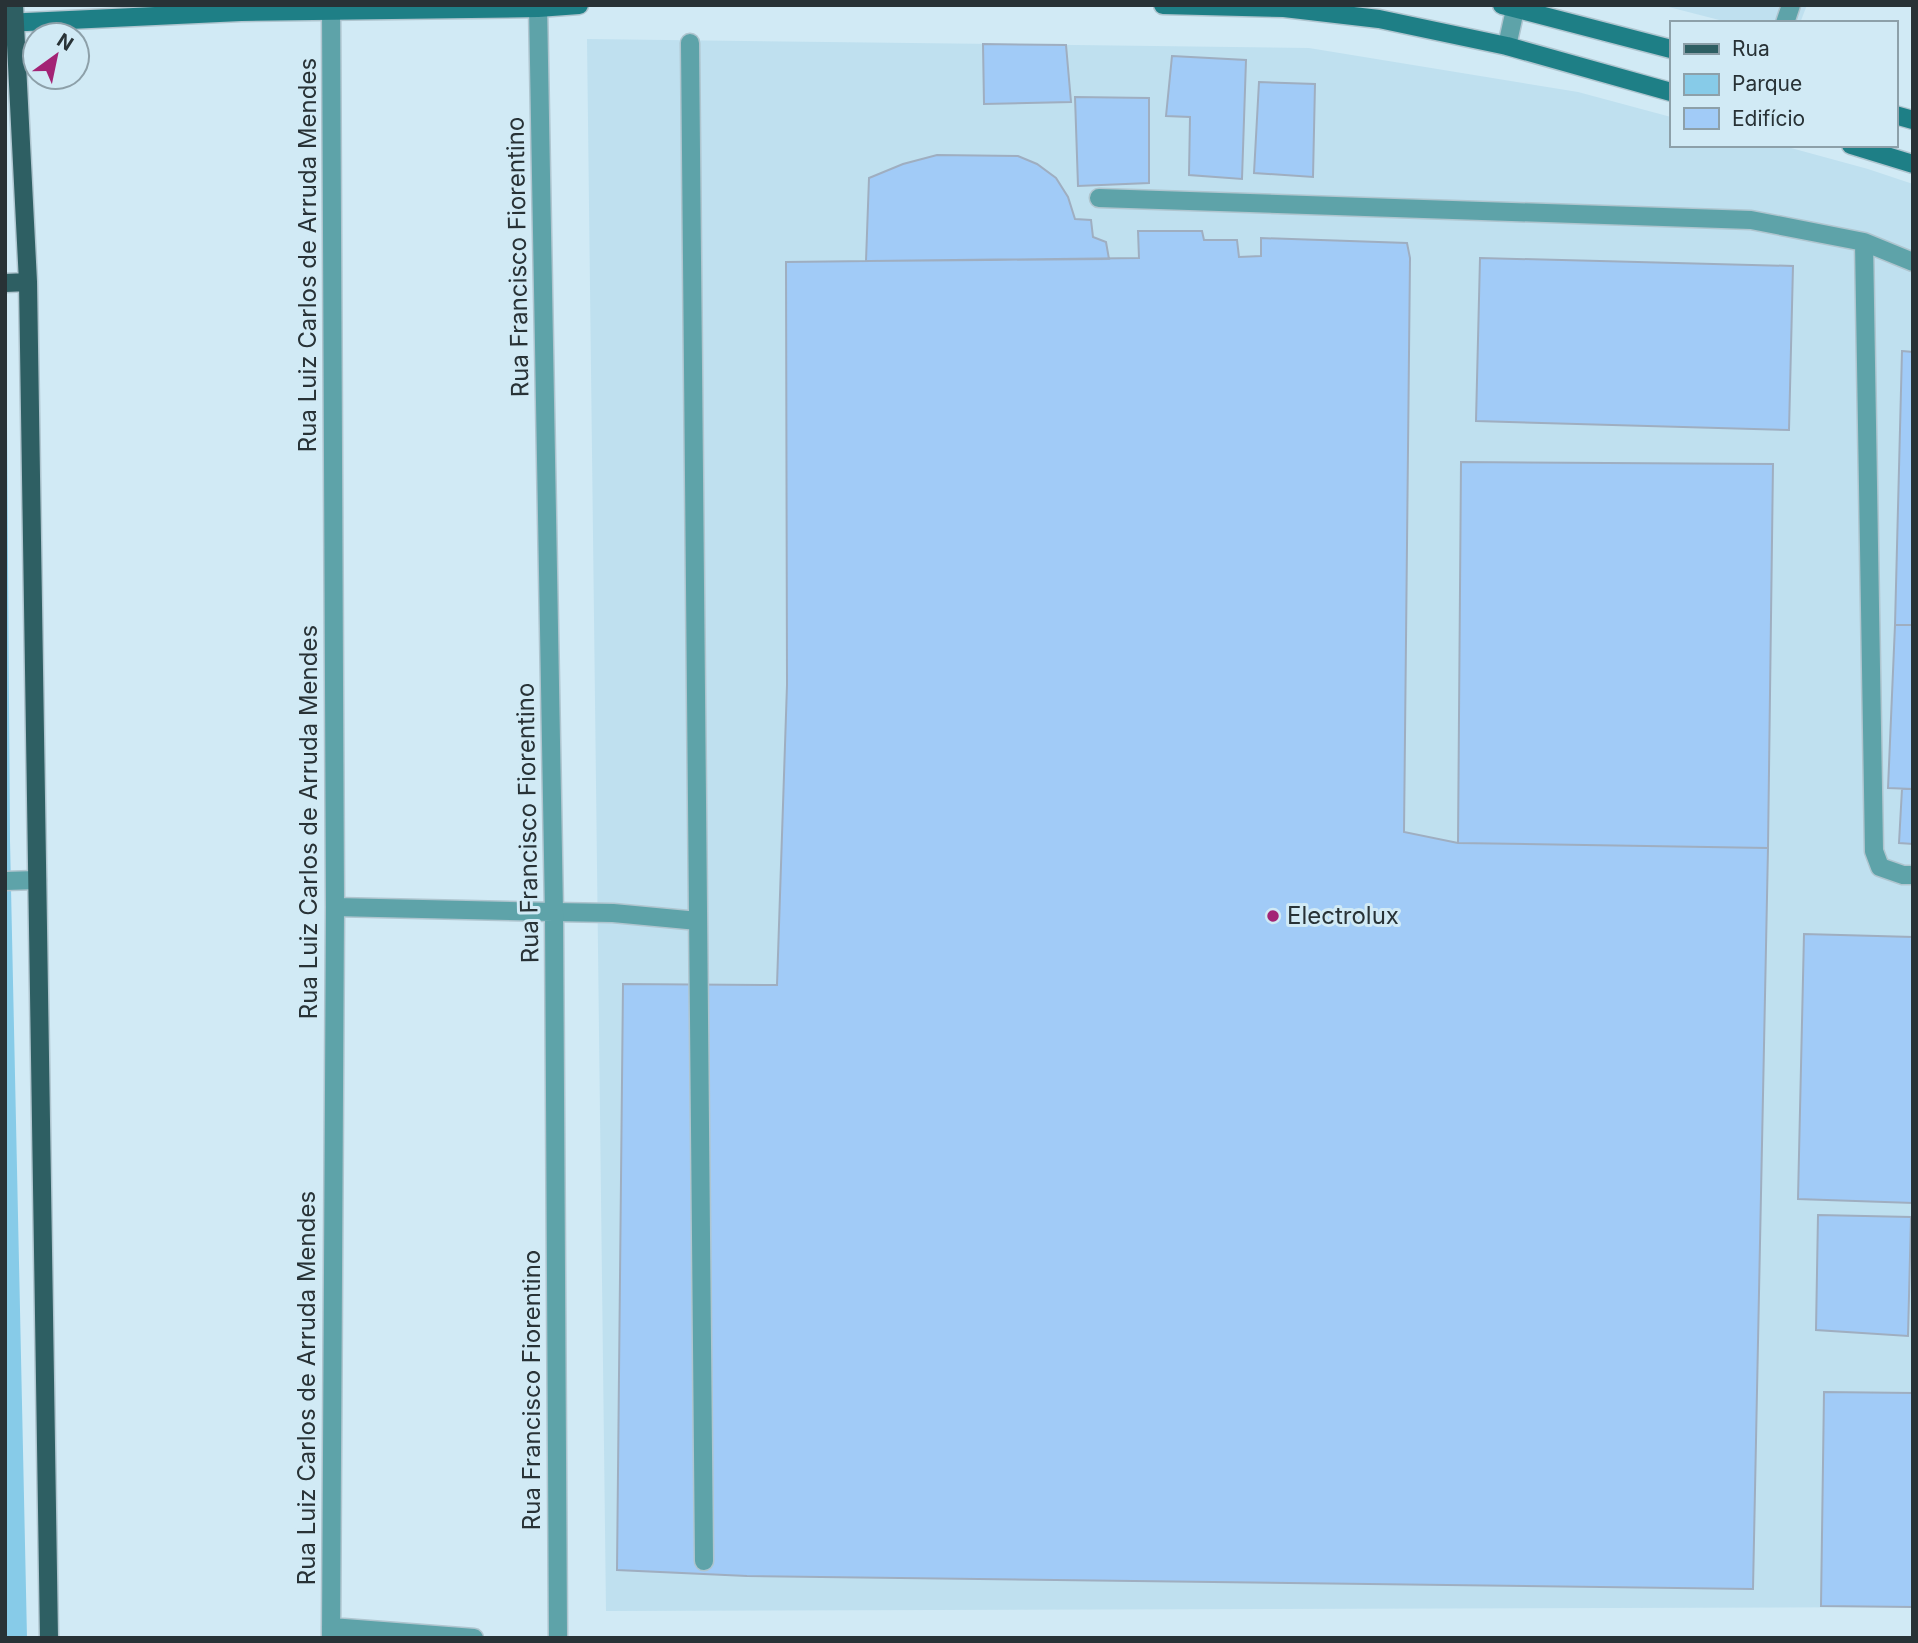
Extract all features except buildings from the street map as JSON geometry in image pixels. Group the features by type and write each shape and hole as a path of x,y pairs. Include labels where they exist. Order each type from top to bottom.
{"main road":[{"path":"49,1638 28,282 12,17 241,9 579,5"},
{"path":"1163,5 1284,8 1379,19 1507,46 1670,92"},
{"path":"1511,6 1670,49"},
{"path":"1858,147 1913,164"},
{"path":"5,283 28,282"}],"street":[{"path":"1507,46 1511,6"},
{"name":"Rua Francisco Fiorentino","path":"538,7 554,912 558,1638"},
{"name":"Rua Luiz Carlos de Arruda Mendes","path":"331,8 335,907 331,1632"},
{"path":"690,43 704,1560"},
{"path":"1099,198 1751,220 1864,242 1913,262"},
{"path":"1864,242 1874,851 1880,867 1913,875"},
{"path":"5,881 37,880"},
{"path":"335,907 613,914 698,921"},
{"path":"331,1632 474,1638"}],"shaded area":[{"path":"1661,5 1807,5 1801,21 1723,21"},
{"name":"Electrolux","path":"587,39 1309,48 1578,92 1670,117 1670,147 1787,147 1913,184 1913,1607 606,1611"}],"green space":[{"path":"5,143 10,841 27,1638 5,1638"}],"place":[{"name":"Electrolux","path":"1273,916"}]}
